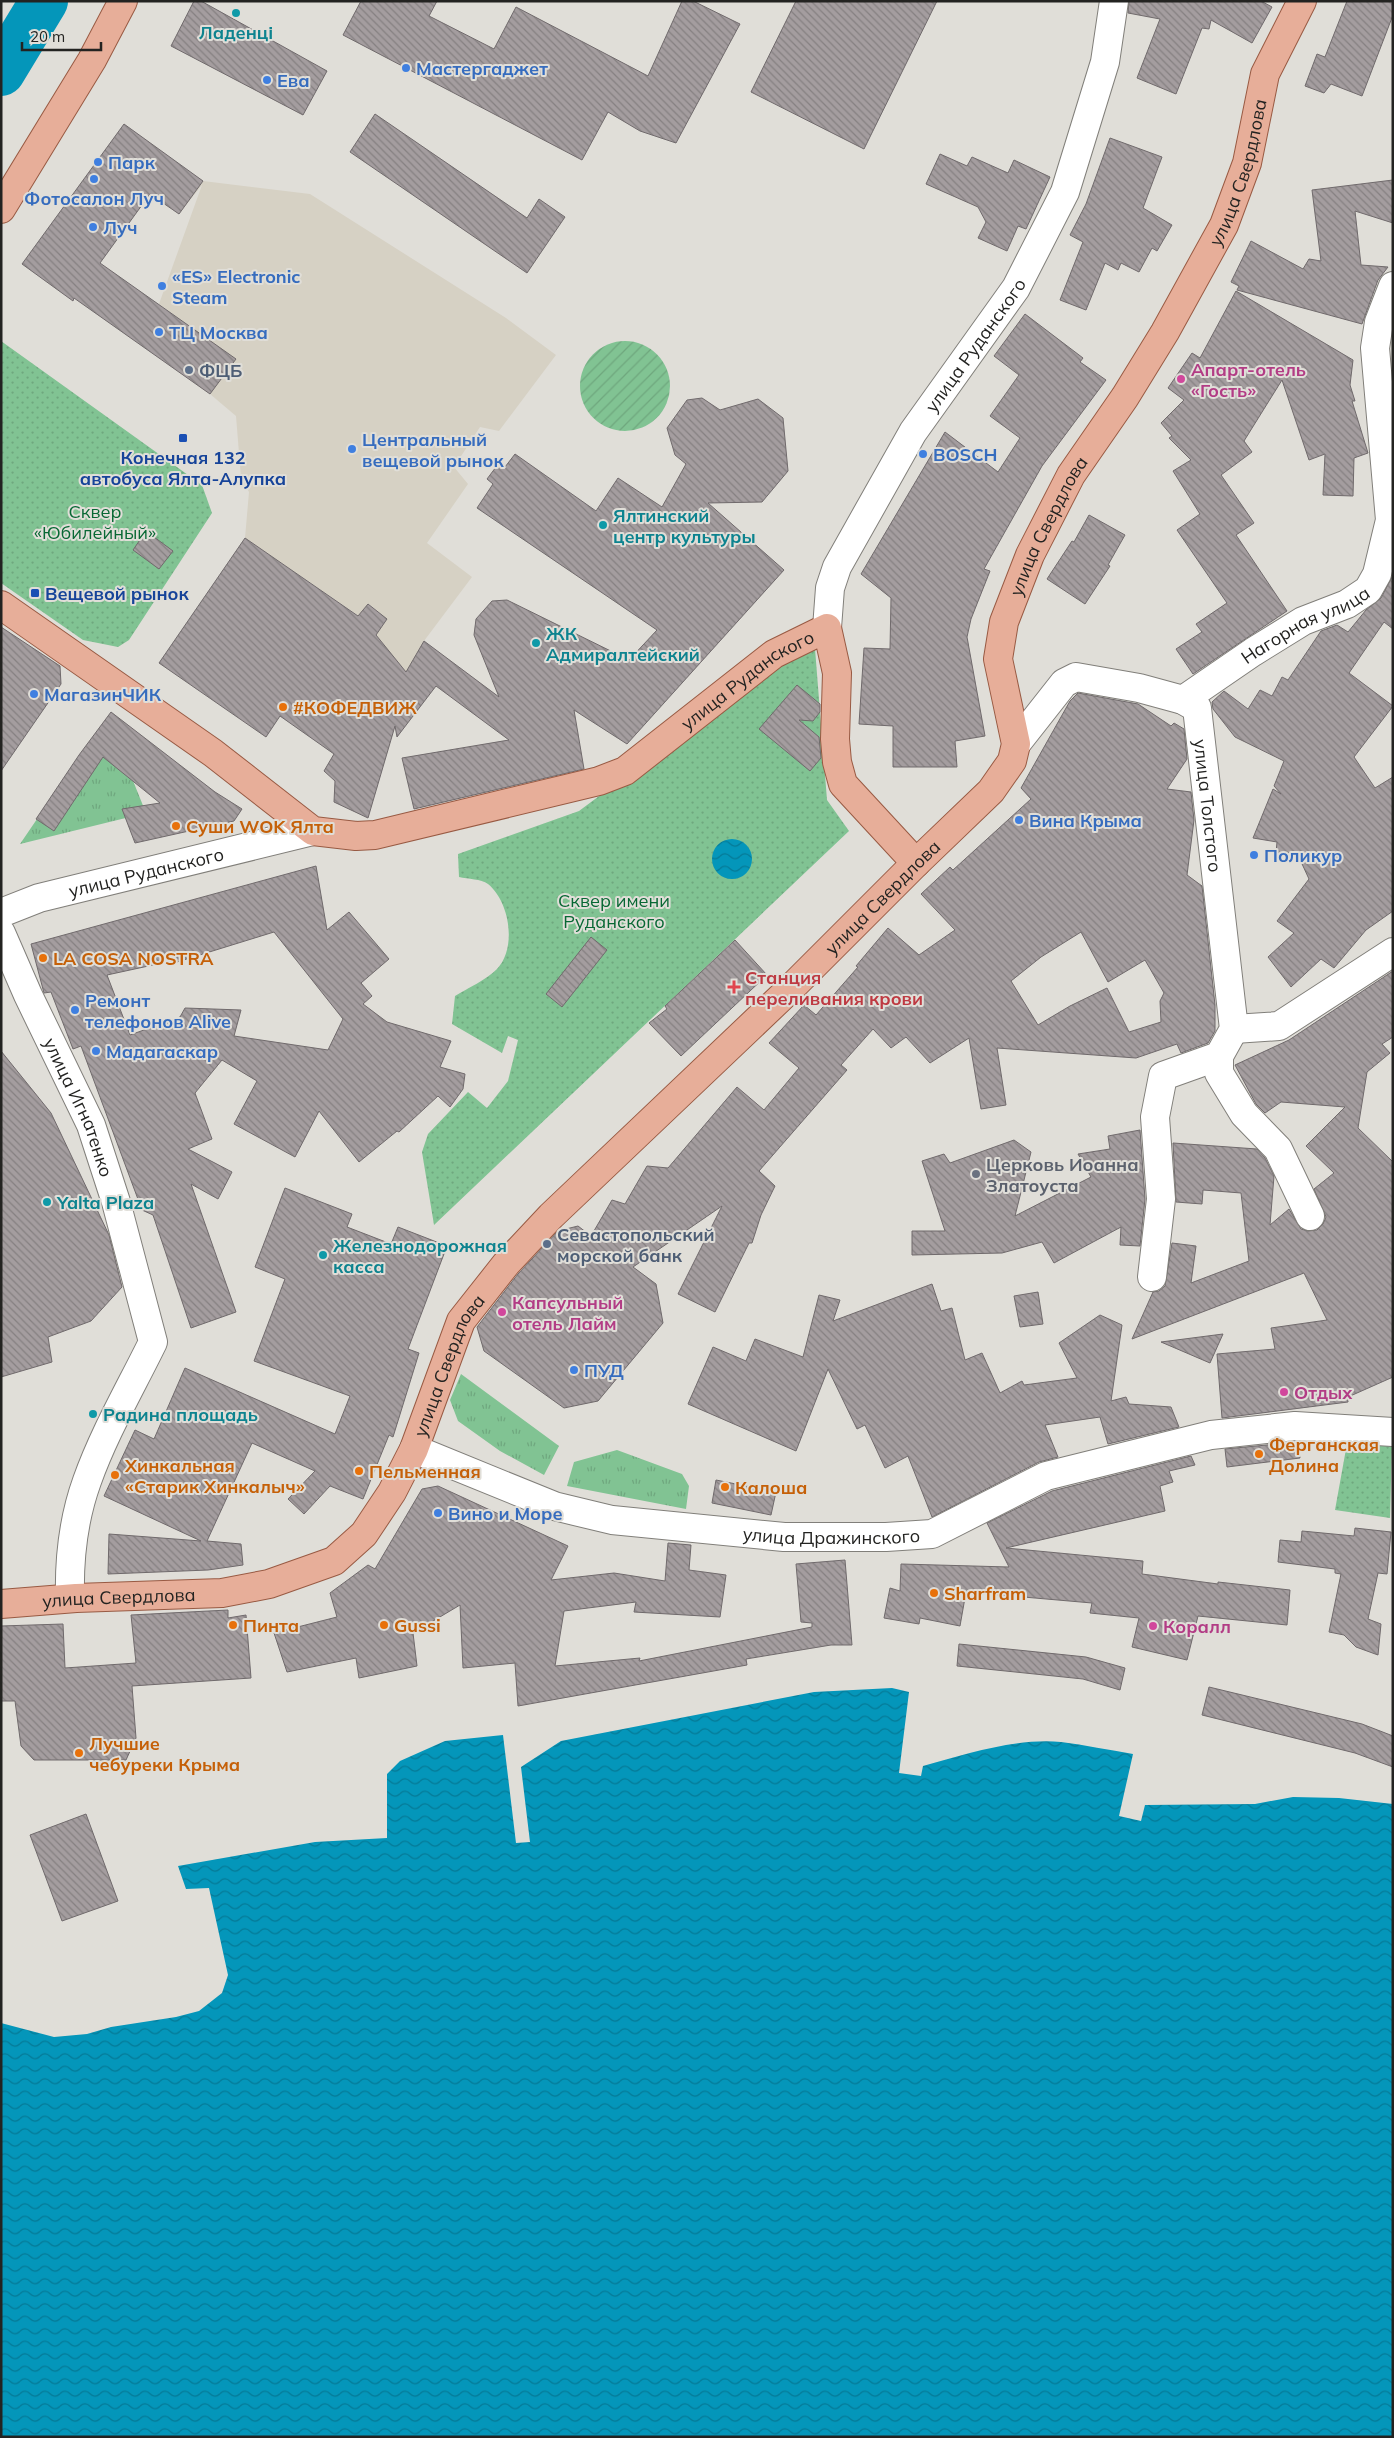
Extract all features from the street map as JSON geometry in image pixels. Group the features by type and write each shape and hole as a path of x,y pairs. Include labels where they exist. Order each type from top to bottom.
{"main road":[{"path":"1,209 92,60 123,1"},
{"name":"улица Свердлова","path":"1,1604 70,1598 222,1593 269,1584 334,1561 364,1534 392,1492 414,1448 462,1321 506,1264 551,1216 793,986 991,791 1012,760 1016,744 998,659 1004,622 1030,555 1071,475 1126,397 1165,332 1224,225 1246,163 1265,74 1302,1"},
{"path":"1,605 213,753 313,831"},
{"path":"827,628 837,673 835,739 837,762 843,784 916,863"},
{"name":"улица Руданского","path":"313,831 356,836 375,835 599,781 625,771 774,654 827,628"}],"street":[{"name":"улица Руданского","path":"827,628 830,588 837,567 913,432 1016,288 1065,192 1105,62 1114,1"},
{"name":"Нагорная улица","path":"1183,700 1253,652 1303,621 1347,604 1368,590 1377,574 1390,520 1375,348 1379,322 1393,286"},
{"path":"1016,744 1064,683 1076,678 1139,688 1183,700"},
{"name":"улица Толстого","path":"1183,700 1197,708 1234,1029"},
{"name":"улица Руданского","path":"1,913 39,898 313,831"},
{"name":"улица Игнатенко","path":"1,933 28,995 91,1125 116,1202 153,1342 86,1481 77,1514 70,1578 70,1598"},
{"path":"1310,1216 1278,1149 1244,1114 1219,1073 1219,1056 1234,1029 1278,1026 1393,952"},
{"path":"1152,1277 1161,1199 1155,1117 1163,1076 1219,1056"},
{"name":"улица Дражинского","path":"414,1448 554,1506 612,1520 784,1537 886,1538 932,1534 1046,1476 1211,1436 1295,1426 1393,1432"}],"shaded area":[{"name":"Центральный вещевой рынок","path":"203,181 310,194 506,318 556,355 499,431 480,427 454,467 468,484 427,543 472,577 424,641 401,681 389,673 397,661 376,635 387,619 369,604 359,616 245,538 249,492 241,478 236,416 210,394 235,359 159,304 202,185 179,214"}],"green space":[{"name":"Сквер «Юбилейный»","path":"1,341 202,485 212,513 129,640 118,647 83,640 1,583"},
{"path":"625,341 642,344 657,354 667,369 670,386 667,403 657,418 642,428 625,431 608,428 593,418 583,403 580,386 583,369 593,354 608,344"},
{"name":"Сквер имени Руданского","path":"814,636 827,800 849,831 434,1225 422,1152 428,1134 468,1092 487,1108 508,1081 518,1040 508,1036 502,1053 452,1024 455,996 497,969 503,960 509,938 506,913 496,892 485,882 459,877 458,854 579,811"},
{"path":"109,721 146,813 20,844 80,756"},
{"path":"461,1374 559,1446 544,1475 500,1451 458,1421 450,1400"},
{"path":"1392,1443 1390,1518 1335,1510 1346,1449"},
{"path":"617,1450 682,1474 689,1486 686,1509 567,1486 574,1462"}],"water":[{"path":"732,839 743,842 749,848 752,859 749,870 743,876 732,879 721,876 715,870 712,859 715,848 721,842"},
{"path":"892,1688 909,1692 899,1773 921,1776 923,1766 991,1748 1026,1742 1061,1742 1133,1754 1119,1816 1141,1821 1145,1805 1255,1804 1293,1797 1339,1798 1393,1804 1393,2437 1,2437 1,2023 54,2037 87,2034 111,2027 176,2017 199,2011 222,1993 228,1975 209,1888 186,1889 178,1866 315,1842 387,1838 387,1774 400,1761 445,1741 503,1735 516,1843 530,1842 521,1767 561,1741 814,1692"}],"building":[{"path":"194,1 201,1 327,71 303,115 171,46"},
{"path":"361,1 437,1 429,16 494,49 516,7 648,76 682,1 693,1 740,24 676,143 640,131 608,112 582,160 343,35"},
{"path":"796,1 937,1 864,149 751,92"},
{"path":"1129,1 1261,1 1272,7 1252,43 1211,20 1209,29 1202,28 1176,94 1137,78 1160,19 1128,13"},
{"path":"1347,1 1393,1 1393,15 1362,96 1331,84 1324,93 1305,86 1317,54 1325,57"},
{"path":"375,114 527,218 539,199 565,217 527,273 350,152"},
{"path":"124,124 203,181 179,214 150,194 100,263 236,359 210,394 74,298 73,301 22,264"},
{"path":"1110,138 1162,157 1143,208 1172,225 1157,251 1152,248 1139,272 1121,263 1118,270 1105,263 1086,310 1060,300 1083,242 1070,235 1086,204"},
{"path":"940,154 967,166 972,157 1008,173 1014,160 1050,177 1026,229 1018,226 1007,251 978,238 986,222 978,207 926,184"},
{"path":"1393,180 1393,223 1355,211 1361,265 1388,267 1378,280 1362,324 1237,290 1239,286 1231,282 1251,241 1303,269 1309,259 1321,261 1312,190"},
{"path":"1236,291 1353,360 1350,385 1355,401 1352,401 1368,453 1354,458 1353,496 1323,495 1325,454 1309,460 1282,380 1244,441 1252,452 1221,475 1254,523 1236,535 1287,611 1193,674 1176,649 1202,632 1196,624 1227,603 1177,530 1200,514 1173,471 1191,460 1169,438 1172,436 1161,423 1184,400 1168,388 1192,353 1200,358"},
{"path":"1025,314 1083,358 1080,362 1106,380 1042,466 984,569 990,571 971,619 967,637 985,736 955,741 957,767 893,767 893,726 859,724 864,648 890,649 891,598 861,574 945,432 998,472 1020,438 990,416 1019,375 994,356"},
{"path":"702,398 720,410 758,399 783,418 788,471 762,502 708,503 784,570 627,744 574,710 584,769 414,809 402,758 509,740 436,686 397,737 395,726 368,818 334,802 335,781 324,771 334,754 280,716 266,737 159,663 245,538 358,616 368,604 387,619 376,635 406,672 424,641 499,697 474,635 476,619 492,601 507,600 629,660 657,630 477,508 493,484 487,479 499,463 505,467 515,454 596,511 618,478 662,507 686,464 675,455 667,428 687,400"},
{"path":"1089,515 1125,535 1108,565 1110,566 1085,604 1047,579 1072,541 1074,542"},
{"path":"146,531 173,551 159,569 133,550"},
{"path":"1393,575 1393,629 1384,622 1349,673 1393,706 1354,757 1375,788 1393,777 1393,911 1366,930 1334,968 1321,959 1291,987 1268,957 1294,933 1277,921 1309,879 1297,853 1276,853 1277,842 1253,838 1273,789 1281,794 1274,786 1284,761 1235,737 1213,709 1212,702 1224,691 1248,709 1260,690 1272,696 1282,677 1288,680 1321,631 1337,625 1348,632 1366,610 1381,598"},
{"path":"1,627 60,666 61,684 1,771"},
{"path":"797,685 820,704 820,712 813,721 799,720 819,737 821,758 810,771 759,729"},
{"path":"1078,693 1138,704 1171,726 1174,723 1184,729 1187,759 1167,789 1191,792 1194,820 1187,875 1202,886 1215,1005 1215,1031 1208,1043 1181,1053 1177,1044 1136,1058 997,1048 1006,1105 981,1109 969,1038 930,1063 906,1037 891,1048 873,1029 841,1065 847,1070 759,1171 775,1186 761,1215 752,1243 749,1243 715,1312 678,1294 722,1206 633,1267 656,1284 663,1323 598,1401 564,1408 484,1351 477,1327 518,1274 558,1231 578,1226 591,1236 612,1200 625,1204 647,1166 668,1168 737,1087 764,1110 799,1068 769,1043 804,1005 816,1015 858,967 856,966 888,928 919,955 955,930 921,894 950,867 953,870 1031,799 1021,788 1070,701","holes":["1081,932 1108,982 1145,960 1164,993 1160,1001 1161,1022 1129,1032 1107,988 1070,1006 1038,1025 1011,981 1041,957"]},
{"path":"111,712 215,792 242,809 234,821 135,843 122,809 160,803 103,757 54,831 36,819 79,755"},
{"path":"316,866 327,930 349,912 389,959 361,983 372,996 363,1004 387,1022 451,1041 440,1067 465,1074 463,1089 450,1107 438,1096 399,1132 397,1131 359,1162 319,1111 295,1157 234,1124 257,1081 222,1060 195,1093 212,1139 188,1149 232,1172 218,1199 191,1184 236,1312 191,1328 153,1215 142,1210 81,1046 73,1049 51,992 44,993 31,944","holes":["274,932 343,1019 328,1050 234,1036 241,1010 185,1008 180,1017 130,1035 107,975 176,960 177,962"]},
{"path":"591,937 607,950 562,1007 546,994"},
{"path":"735,940 767,975 681,1056 649,1023 667,1009 665,1006"},
{"path":"1393,971 1393,1037 1382,1044 1390,1053 1367,1072 1358,1128 1393,1162 1393,1377 1348,1397 1348,1402 1222,1418 1217,1354 1275,1349 1271,1328 1327,1320 1304,1273 1132,1339 1153,1292 1159,1291 1165,1286 1172,1243 1196,1246 1191,1283 1249,1261 1241,1193 1203,1190 1202,1204 1176,1202 1173,1143 1257,1149 1265,1158 1274,1176 1270,1225 1289,1209 1301,1229 1308,1231 1317,1230 1323,1224 1326,1217 1314,1189 1334,1173 1306,1146 1345,1107 1281,1102 1265,1113 1256,1104 1235,1065 1289,1040"},
{"name":"Yalta Plaza","path":"1,1051 51,1113 109,1235 122,1287 91,1321 48,1337 52,1362 1,1377"},
{"path":"1140,1130 1145,1199 1140,1246 1120,1245 1121,1227 1054,1263 1042,1242 1002,1253 912,1255 912,1231 945,1231 922,1161 944,1154 950,1163 1014,1140 1031,1152 1015,1216 1091,1177 1078,1154 1110,1149 1108,1136"},
{"path":"285,1188 352,1214 347,1227 391,1244 398,1227 447,1246 408,1349 419,1353 393,1437 389,1435 363,1499 330,1486 304,1514 288,1499 315,1471 252,1443 207,1541 241,1544 243,1565 208,1570 108,1574 109,1534 201,1541 104,1496 135,1430 154,1439 185,1368 335,1434 350,1396 254,1361 285,1279 255,1267"},
{"path":"932,1284 941,1311 952,1308 965,1360 982,1353 1000,1393 1022,1381 1024,1385 1077,1378 1059,1343 1100,1315 1122,1325 1111,1401 1126,1397 1129,1404 1171,1407 1179,1427 1108,1444 1100,1417 1045,1425 1058,1457 1039,1462 932,1517 908,1456 885,1468 865,1425 857,1429 828,1369 796,1451 688,1404 713,1347 746,1361 755,1339 803,1357 819,1295 840,1300 833,1321"},
{"path":"1038,1292 1043,1324 1020,1327 1014,1296"},
{"path":"1223,1334 1210,1363 1161,1342"},
{"name":"Ферганская Долина","path":"1298,1442 1300,1458 1227,1467 1225,1449"},
{"path":"1191,1456 1195,1465 1169,1471 1173,1482 1160,1486 1165,1511 1006,1548 1143,1561 1142,1574 1218,1584 1218,1582 1290,1590 1287,1625 1198,1616 1187,1660 1132,1647 1139,1618 1090,1613 1092,1603 966,1592 960,1626 920,1618 919,1624 884,1618 890,1588 900,1591 901,1564 1009,1567 987,1523 1052,1491"},
{"path":"716,1480 776,1492 771,1515 712,1503"},
{"path":"438,1486 568,1546 551,1580 614,1573 665,1581 668,1543 691,1545 689,1570 726,1575 720,1617 634,1612 636,1602 564,1611 555,1666 640,1658 639,1661 812,1627 812,1623 801,1622 796,1564 845,1560 852,1645 831,1645 746,1659 747,1665 518,1706 515,1663 463,1668 460,1605 413,1633 417,1666 359,1678 356,1658 287,1672 274,1633 337,1617 330,1593 368,1565 375,1569 422,1489"},
{"path":"1355,1528 1391,1532 1387,1574 1378,1573 1368,1619 1381,1624 1378,1655 1356,1647 1344,1635 1329,1632 1341,1574 1335,1573 1335,1569 1278,1562 1280,1540 1301,1542 1302,1531 1354,1536"},
{"path":"228,1610 228,1618 246,1615 251,1678 132,1686 136,1738 126,1760 34,1760 21,1746 15,1701 1,1701 1,1626 63,1624 65,1668 136,1663 131,1615"},
{"path":"959,1644 1086,1657 1125,1668 1120,1690 1083,1679 957,1666"},
{"path":"1209,1687 1362,1724 1393,1736 1393,1767 1355,1753 1202,1715"},
{"path":"86,1814 118,1901 62,1921 30,1835"}],"waterway":[{"path":"1,72 44,1"}],"place":[{"name":"Ладенці","path":"236,13"},
{"name":"Мастергаджет","path":"406,68"},
{"name":"Ева","path":"267,80"},
{"name":"Парк","path":"98,162"},
{"name":"Фотосалон Луч","path":"94,179"},
{"name":"Луч","path":"93,227"},
{"name":"«ES» Electronic Steam","path":"162,286"},
{"name":"ТЦ Москва","path":"159,332"},
{"name":"ФЦБ","path":"189,370"},
{"name":"Апарт-отель «Гость»","path":"1181,379"},
{"name":"Конечная 132 автобуса Ялта-Алупка","path":"183,438"},
{"name":"Центральный вещевой рынок","path":"352,449"},
{"name":"BOSCH","path":"923,454"},
{"name":"Ялтинский центр культуры","path":"603,525"},
{"name":"Вещевой рынок","path":"35,593"},
{"name":"ЖК Адмиралтейский","path":"536,643"},
{"name":"МагазинЧИК","path":"34,694"},
{"name":"#КОФЕДВИЖ","path":"283,707"},
{"name":"Вина Крыма","path":"1019,820"},
{"name":"Суши WOK Ялта","path":"176,826"},
{"name":"Поликур","path":"1254,855"},
{"name":"LA COSA NOSTRA","path":"43,958"},
{"name":"Станция переливания крови","path":"734,987"},
{"name":"Ремонт телефонов Alive","path":"75,1010"},
{"name":"Мадагаскар","path":"96,1051"},
{"name":"Церковь Иоанна Златоуста","path":"976,1174"},
{"name":"Yalta Plaza","path":"47,1202"},
{"name":"Севастопольский морской банк","path":"547,1244"},
{"name":"Железнодорожная касса","path":"323,1255"},
{"name":"Капсульный отель Лайм","path":"502,1312"},
{"name":"ПУД","path":"574,1370"},
{"name":"Отдых","path":"1284,1392"},
{"name":"Радина площадь","path":"93,1414"},
{"name":"Ферганская Долина","path":"1259,1454"},
{"name":"Пельменная","path":"359,1471"},
{"name":"Хинкальная «Старик Хинкалыч»","path":"115,1475"},
{"name":"Калоша","path":"725,1487"},
{"name":"Вино и Море","path":"438,1513"},
{"name":"Sharfram","path":"934,1593"},
{"name":"Пинта","path":"233,1625"},
{"name":"Gussi","path":"384,1625"},
{"name":"Коралл","path":"1153,1626"},
{"name":"Лучшие чебуреки Крыма","path":"79,1753"}]}
